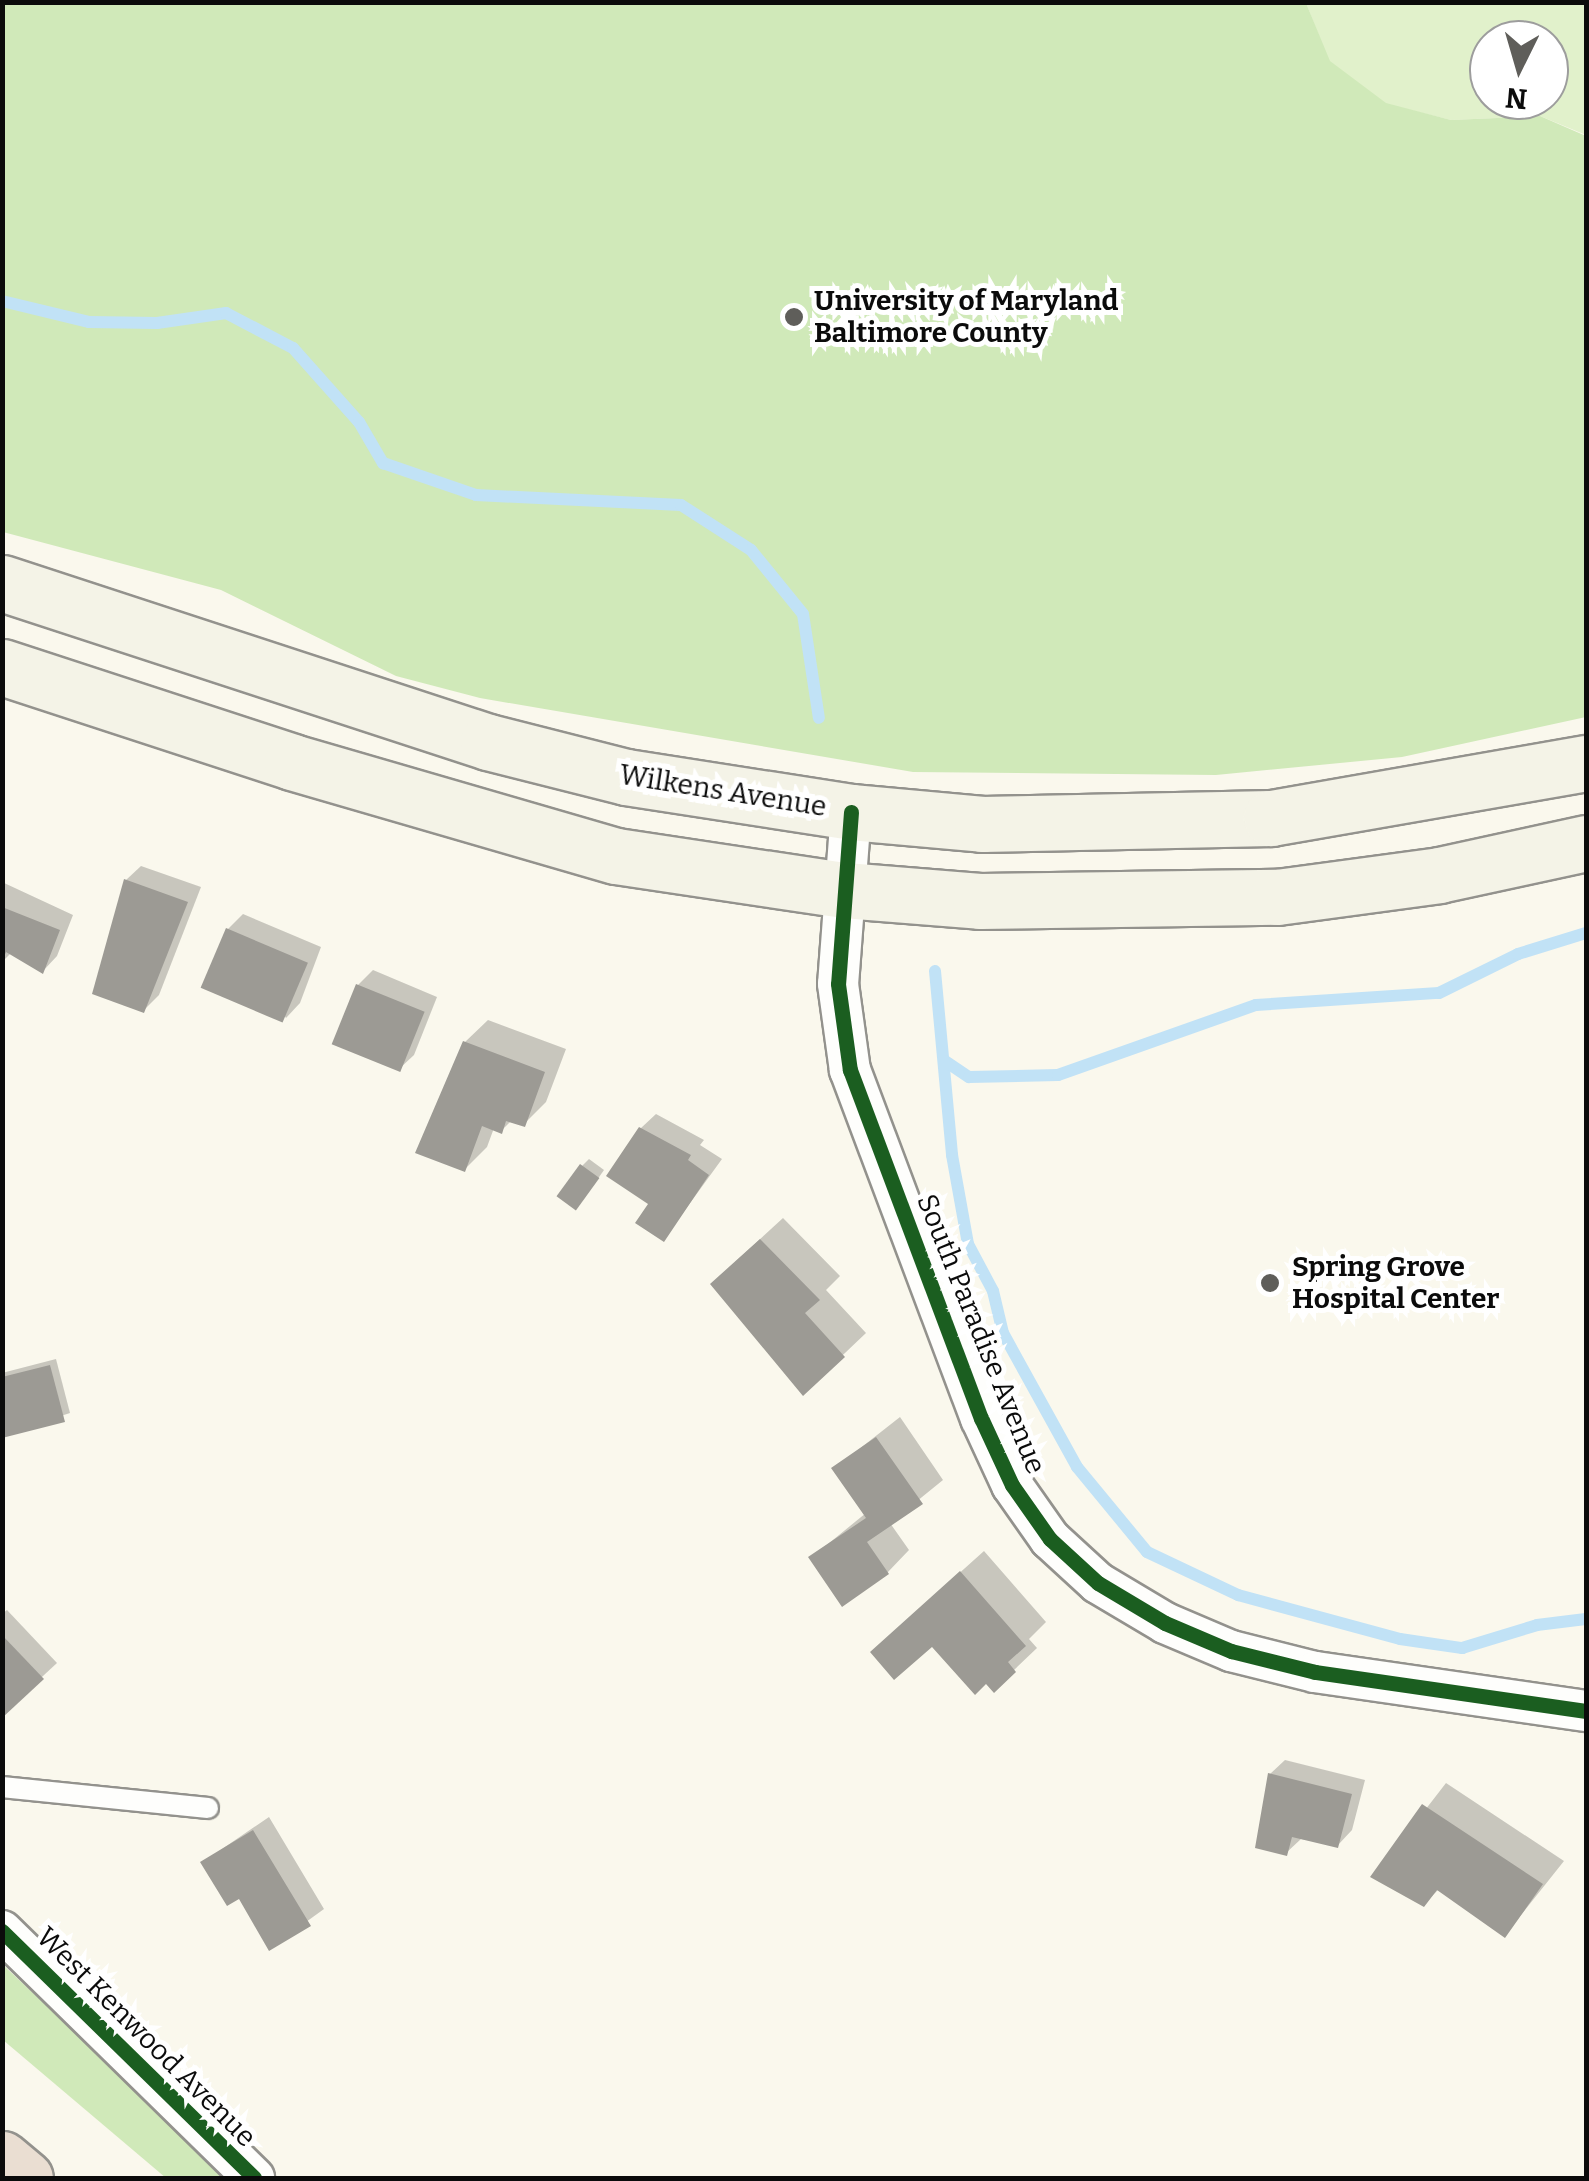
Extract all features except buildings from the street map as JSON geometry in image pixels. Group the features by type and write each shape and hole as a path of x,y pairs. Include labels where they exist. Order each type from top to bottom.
{"highway":[{"path":"2,2159 24,2178"}],"main road":[{"name":"Wilkens Avenue","path":"2,583 488,742 626,778 851,812 982,824 1271,818 1586,763"},
{"path":"2,667 292,762 616,856 844,890 980,901 1277,897 1439,875 1586,842"}],"street":[{"name":"South Paradise Avenue","path":"851,812 838,984 850,1070 981,1418 1012,1485 1050,1539 1098,1583 1230,1651 1314,1672 1586,1711"},
{"name":"West Kenwood Avenue","path":"2,1931 254,2178"}],"lane":[{"path":"2,1787 208,1808"}],"green space":[{"name":"University of Maryland Baltimore County","path":"2,3 1306,3 1330,61 1386,103 1451,120 1549,120 1586,136 1586,717 1402,757 1216,775 913,772 480,698 396,676 221,590 3,532"},
{"path":"1306,3 1586,3 1586,135 1550,120 1569,120 1569,20 1469,20 1469,119 1451,120 1386,104 1329,61"},
{"path":"2,1964 230,2178 166,2178 3,2040"}],"waterway":[{"path":"2,301 89,322 157,323 226,313 293,348 359,422 383,463 476,495 681,505 751,550 803,614 819,718"},
{"path":"945,1061 969,1077 1058,1075 1256,1005 1439,993 1518,954 1586,933"},
{"path":"935,971 952,1155 968,1244 993,1291 1003,1333 1077,1467 1147,1552 1238,1595 1400,1639 1462,1648 1537,1625 1586,1619"}],"cycle path":[{"path":"851,812 838,984 850,1070 981,1418 1012,1485 1050,1539 1098,1583 1165,1623 1231,1651 1315,1672 1586,1711"},
{"path":"2,1931 254,2178"}],"place":[{"name":"University of Maryland Baltimore County","path":"794,317"},
{"name":"Spring Grove Hospital Center","path":"1270,1283"}]}
